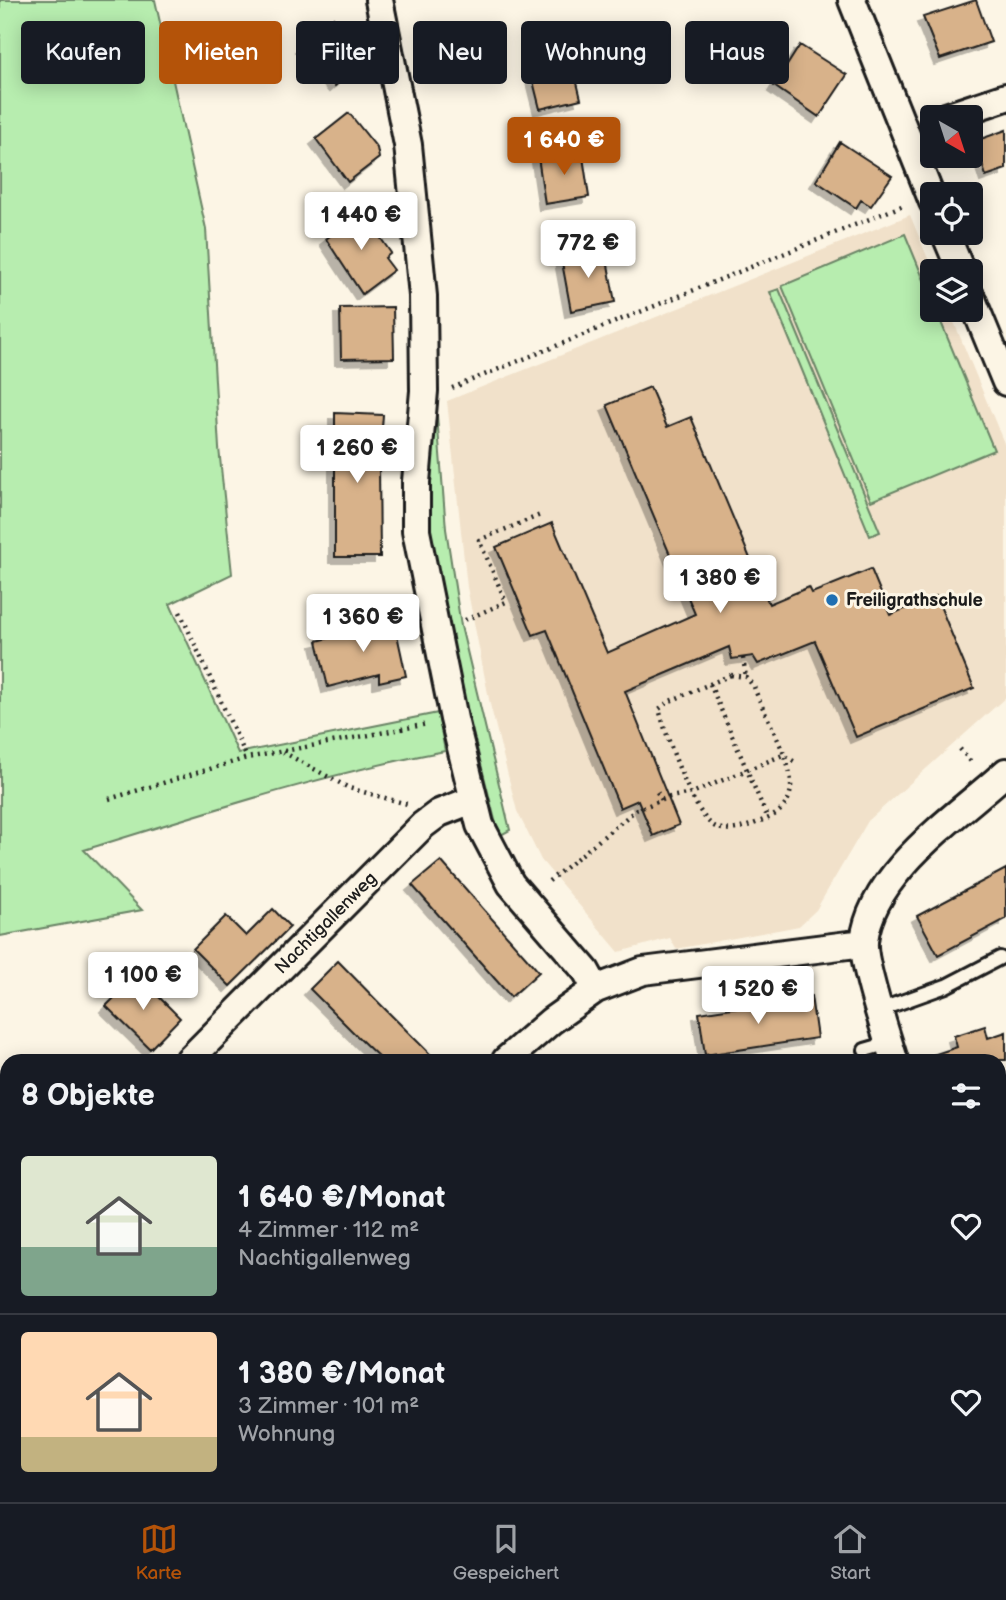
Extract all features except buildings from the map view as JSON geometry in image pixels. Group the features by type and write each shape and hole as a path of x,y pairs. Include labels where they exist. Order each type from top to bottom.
{"street":[{"path":"379,0 403,118 418,228 424,391 416,531 454,719 480,825 511,884 586,971 596,989"},
{"path":"852,0 924,182"},
{"path":"982,105 1006,97"},
{"path":"905,134 920,128"},
{"path":"981,322 1006,382"},
{"path":"883,1051 879,1010 864,943 875,905 896,871 1006,772"},
{"name":"Nachtigallenweg","path":"195,1054 423,825 439,813 472,800"},
{"path":"513,1054 551,1021 596,989 643,971 864,943"}],"lane":[{"path":"879,1010 946,986 1000,958"}],"path":[{"path":"424,391 440,393 920,202"},
{"path":"465,620 506,603 480,540 543,513"},
{"path":"180,612 247,758"},
{"path":"743,657 746,677 754,687 788,766 791,797 782,809 768,819 735,830 715,827 703,815 659,709 670,701 731,676 746,677"},
{"path":"710,684 768,819"},
{"path":"109,799 247,758 454,719"},
{"path":"282,752 349,788 439,813"},
{"path":"783,755 797,763"},
{"path":"548,881 636,810 692,793 783,755"},
{"path":"657,792 662,800"}],"shaded area":[{"path":"910,215 920,245 928,259 920,259 920,322 954,322 1006,448 1006,697 868,821 816,910 799,926 676,949 670,938 619,952 541,860 517,811 490,704 467,587 447,401"}],"green space":[{"path":"0,0 155,0 160,21 159,84 174,84 206,229 219,448 232,574 170,604 238,753 438,713 445,751 308,783 84,850 142,910 0,936"},
{"path":"905,234 920,270 920,322 941,322 994,450 871,501 782,286"},
{"path":"779,289 880,532 870,536 770,292"},
{"path":"436,403 446,529 461,626 510,830 499,836 439,597 429,534 426,498"}],"place":[{"name":"Freiligrathschule","path":"832,600"}]}
